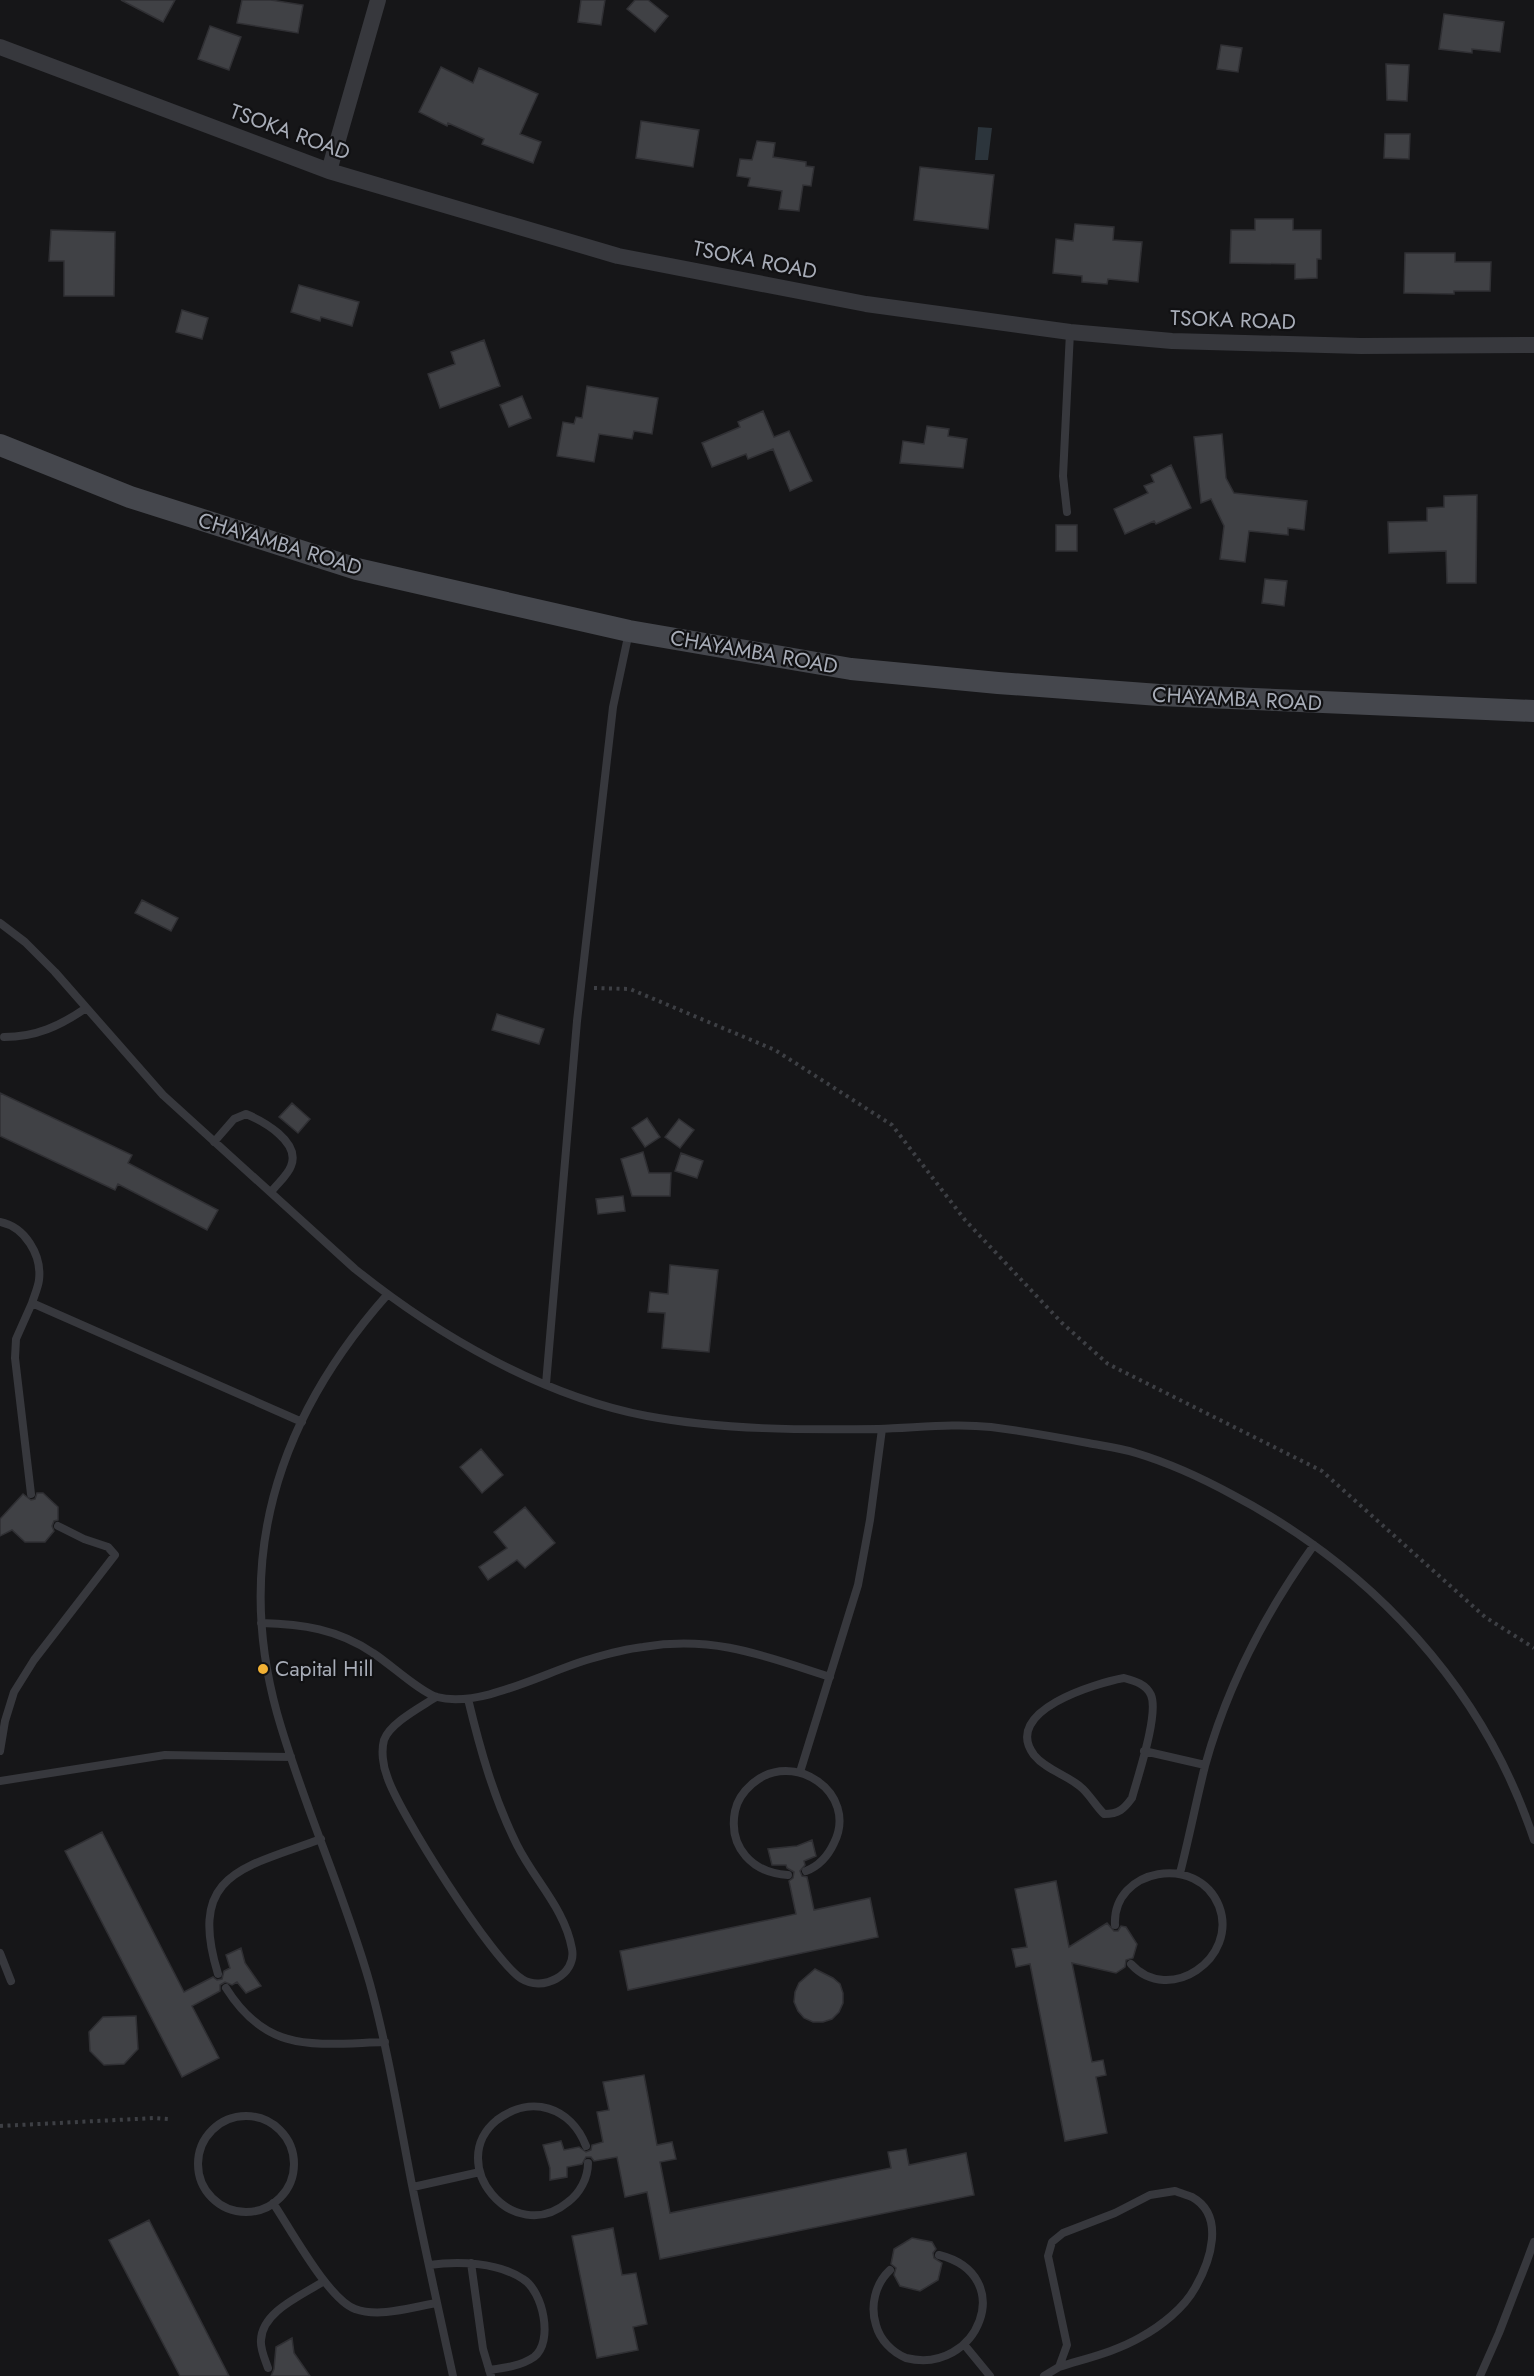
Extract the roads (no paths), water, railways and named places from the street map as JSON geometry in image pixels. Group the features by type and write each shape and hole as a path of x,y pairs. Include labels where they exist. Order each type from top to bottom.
{"main road":[{"name":"CHAYAMBA ROAD","path":"0,446 130,496 357,569 629,631 851,669 998,683 1159,695 1534,711"}],"street":[{"path":"329,171 378,0"},
{"name":"TSOKA ROAD","path":"0,47 329,171 618,256 866,304 1070,332 1172,341 1361,346 1534,345"}],"lane":[{"path":"1067,512 1063,476 1070,332"},
{"path":"546,1384 581,988 613,707 629,631"},
{"path":"0,923 25,942 164,1095 355,1269 387,1295 498,1362 586,1401 658,1417 712,1424 783,1428 989,1427 1135,1452 1210,1483 1266,1512 1363,1581 1410,1629 1449,1675 1504,1765 1534,1840"},
{"path":"4,1037 30,1035 48,1030 65,1023 86,1008"},
{"path":"214,1142 234,1119 246,1114 263,1121 285,1139 292,1153 291,1166 271,1192"},
{"path":"0,1222 21,1231 36,1256 39,1268 39,1282 16,1339 15,1358 32,1494"},
{"path":"387,1295 357,1329 330,1369 285,1459 271,1499 264,1541 260,1586 261,1623 266,1663 291,1757 347,1911 385,2043 453,2376"},
{"path":"32,1303 302,1422"},
{"path":"800,1772 858,1586 870,1520 882,1428"},
{"path":"0,1751 5,1721 14,1692 34,1660 115,1555 108,1547 84,1539 58,1526"},
{"path":"1180,1874 1205,1765 1236,1680 1264,1623 1288,1582 1314,1545"},
{"path":"261,1623 297,1624 320,1628 349,1640 373,1652 436,1697 468,1700 590,1659 644,1646 704,1643 747,1650 830,1677"},
{"path":"1124,1678 1140,1682 1150,1694 1154,1710 1144,1751 1132,1798 1124,1810 1114,1814 1104,1814 1083,1788 1045,1766 1033,1753 1028,1738 1030,1724 1039,1712 1051,1704 1107,1681 1124,1678"},
{"path":"436,1697 398,1722 384,1739 382,1756 387,1777 424,1846 510,1971 524,1981 541,1983 561,1977 571,1966 573,1951 557,1907 518,1847 482,1758 468,1700"},
{"path":"1144,1751 1205,1765"},
{"path":"0,1781 165,1755 291,1757"},
{"path":"788,1875 772,1874 754,1865 740,1849 734,1830 735,1809 744,1791 760,1777 780,1770 800,1772 819,1781 832,1796 839,1816 837,1836 828,1855 813,1869 806,1871"},
{"path":"218,1974 210,1941 209,1919 212,1900 221,1886 251,1864 321,1839"},
{"path":"1116,1925 1120,1903 1131,1888 1145,1878 1162,1873 1180,1874 1196,1880 1210,1891 1219,1906 1223,1923 1220,1941 1213,1957 1200,1970 1184,1977 1167,1980 1149,1977 1131,1964"},
{"path":"0,1953 11,1982"},
{"path":"226,1988 248,2018 285,2040 306,2044 385,2043"},
{"path":"586,2146 581,2133 571,2120 556,2111 540,2106 523,2107 506,2113 488,2131 483,2139 479,2155 480,2172 486,2188 496,2202 511,2211 528,2215 545,2214 561,2208 574,2197 584,2183 588,2163"},
{"path":"255,2117 272,2124 286,2137 293,2154 293,2172 289,2184 273,2203 256,2210 237,2211 214,2200 206,2191 200,2173 199,2155 203,2143 219,2124 230,2118 255,2117"},
{"path":"413,2187 480,2172"},
{"path":"1044,2376 1059,2367 1115,2350 1142,2336 1174,2313 1195,2289 1210,2252 1213,2231 1207,2213 1194,2198 1175,2191 1150,2195 1115,2213 1063,2233 1052,2242 1048,2256 1067,2345 1059,2367"},
{"path":"273,2203 324,2281 340,2300 354,2308 373,2312 437,2303"},
{"path":"1480,2376 1534,2241"},
{"path":"890,2270 878,2286 874,2299 873,2313 879,2332 891,2349 915,2362 943,2361 966,2348 975,2337 981,2325 982,2297 971,2272 960,2263 939,2255"},
{"path":"429,2265 452,2262 471,2263 510,2272 525,2279 535,2290 541,2305 544,2327 543,2343 536,2356 490,2373 483,2349 471,2263"},
{"path":"268,2368 260,2343 267,2321 279,2309 324,2281"},
{"path":"966,2348 990,2376"}],"place":[{"name":"Capital Hill","path":"263,1669"}]}
